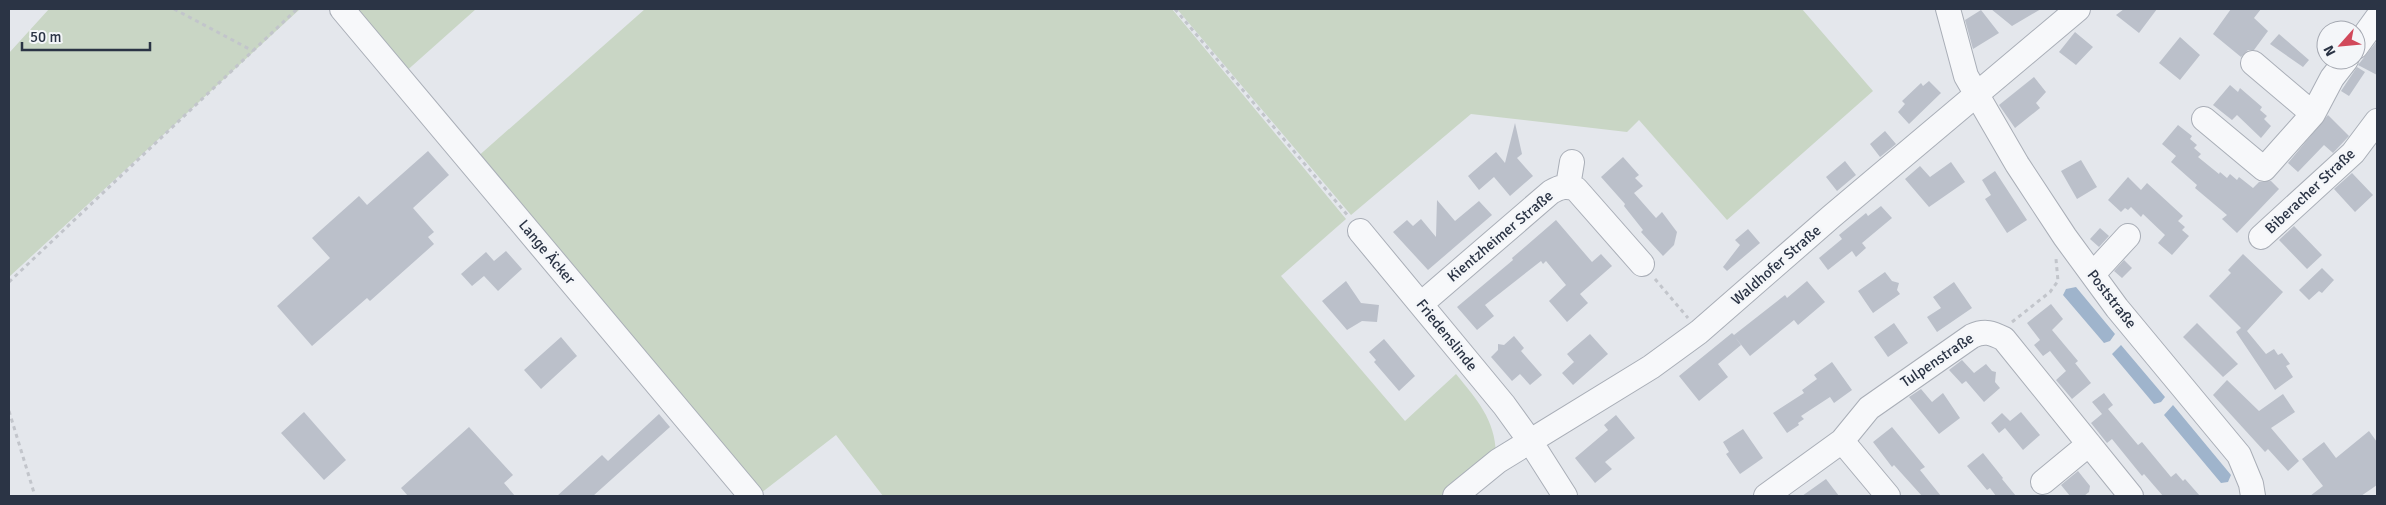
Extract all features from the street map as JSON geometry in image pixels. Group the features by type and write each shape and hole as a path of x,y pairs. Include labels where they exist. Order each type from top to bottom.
{"street":[{"name":"Lange Äcker","path":"342,9 751,496"},
{"name":"Poststraße","path":"1948,9 1966,76 1976,96 2064,237 2117,308 2235,449 2251,484 2253,496"},
{"name":"Waldhofer Straße","path":"1455,496 1498,461 1651,368 1699,332 1832,216 2078,9"},
{"path":"2366,32 2377,16 2370,9"},
{"path":"2253,63 2313,114"},
{"path":"2204,119 2264,169 2313,114 2338,70"},
{"name":"Biberacher Straße","path":"2261,237 2354,153 2377,121"},
{"path":"1568,186 1572,162"},
{"name":"Kientzheimer Straße","path":"1421,304 1551,192 1568,186 1576,188 1642,264"},
{"name":"Friedenslinde","path":"1360,231 1530,441 1565,496"},
{"path":"2093,274 2128,236"},
{"name":"Tulpenstraße","path":"1766,496 1842,441 1869,408 1972,336 1980,332 1989,332 2004,339"},
{"path":"2004,339 2131,496"},
{"path":"1842,441 1888,496"},
{"path":"2042,482 2088,444"}],"path":[{"path":"174,9 253,51"},
{"path":"9,282 297,9"},
{"path":"1175,9 1360,231"},
{"path":"2004,339 2012,322 2050,292 2058,281 2055,248 2064,237"},
{"path":"1642,264 1684,314"},
{"path":"9,411 35,496"}],"green space":[{"path":"49,9 300,9 9,277 9,53"},
{"path":"347,9 476,9 403,74"},
{"path":"645,9 1172,9 1346,219 1281,276 1405,421 1456,374 1478,402 1488,420 1495,442 1496,454 1442,496 883,496 836,435 757,496 475,159"},
{"path":"1177,9 1802,9 1873,91 1727,220 1639,120 1627,132 1471,114 1351,215"}],"water":[{"path":"2076,287 2115,334 2110,341 2104,343 2063,295 2066,289"},
{"path":"2121,345 2165,397 2161,402 2154,404 2112,354"},
{"path":"2173,405 2231,475 2228,482 2221,483 2164,415"}],"building":[{"path":"1991,9 2041,9 2012,26"},
{"path":"2124,9 2157,9 2139,33 2116,15"},
{"path":"2231,9 2261,9 2254,18 2268,31 2254,50 2248,50 2241,57 2213,34"},
{"path":"1981,10 1999,33 1973,49 1965,20"},
{"path":"2075,32 2093,47 2076,65 2059,52"},
{"path":"2279,34 2309,60 2303,67 2270,44"},
{"path":"2180,37 2200,55 2180,80 2159,63"},
{"path":"2377,41 2377,75 2366,69 2366,55"},
{"path":"2355,70 2365,72 2349,96 2341,91"},
{"path":"2034,77 2046,92 2036,103 2040,108 2015,128 1999,105"},
{"path":"1929,81 1941,93 1909,124 1898,112 1905,104 1902,101 1921,83 1923,86"},
{"path":"2230,85 2238,92 2240,88 2262,107 2260,110 2267,116 2264,119 2271,126 2261,138 2237,115 2232,120 2213,105"},
{"path":"2328,115 2349,136 2333,153 2324,145 2298,172 2288,163"},
{"path":"1515,123 1522,154 1517,158 1533,176 1510,196 1494,177 1479,190 1468,176 1496,152 1505,163"},
{"path":"2178,125 2192,136 2190,139 2197,145 2194,148 2201,154 2198,157 2219,174 2220,172 2227,178 2230,174 2237,180 2239,177 2253,188 2259,182 2271,181 2279,189 2237,233 2222,219 2227,215 2195,188 2197,185 2171,162 2176,156 2162,144"},
{"path":"1885,131 1896,144 1880,157 1870,144"},
{"path":"428,151 449,175 413,208 434,232 428,237 434,244 370,301 367,298 312,346 277,306 330,258 312,238 359,196 367,205"},
{"path":"1623,157 1639,175 1635,178 1643,186 1634,193 1656,218 1662,212 1677,232 1674,245 1663,256 1641,232 1643,230 1624,206 1625,204 1601,177"},
{"path":"2081,160 2097,187 2077,199 2061,171"},
{"path":"1845,161 1856,175 1837,191 1826,177"},
{"path":"1951,162 1965,182 1929,207 1905,179 1920,166 1930,177"},
{"path":"1995,171 2027,220 2007,233 1985,199 1991,195 1982,180"},
{"path":"2352,173 2373,195 2355,212 2334,189"},
{"path":"2128,177 2141,190 2147,183 2183,216 2178,221 2185,227 2182,230 2189,236 2172,255 2158,243 2165,235 2143,214 2141,217 2131,207 2128,210 2125,208 2121,212 2108,200"},
{"path":"1437,200 1455,221 1479,201 1492,215 1428,270 1393,232 1407,220 1413,226 1421,219 1436,237"},
{"path":"1881,206 1892,218 1862,243 1866,248 1856,257 1852,251 1828,270 1819,258 1842,239 1839,235 1866,213 1868,216"},
{"path":"1556,220 1592,262 1601,254 1612,266 1580,294 1588,303 1567,322 1549,301 1566,285 1546,261 1543,264 1541,261 1485,305 1494,316 1477,330 1457,307 1513,260 1512,258"},
{"path":"2294,226 2322,255 2307,269 2279,240"},
{"path":"2100,228 2109,236 2099,247 2090,239"},
{"path":"1748,229 1760,243 1727,271 1723,267 1740,245 1735,240"},
{"path":"506,251 522,269 498,291 484,276 472,286 461,274 486,252 494,261"},
{"path":"2243,254 2283,292 2247,331 2266,354 2274,349 2278,355 2282,353 2290,364 2286,366 2293,377 2275,390 2236,332 2241,328 2209,296 2231,273 2228,270"},
{"path":"2124,260 2132,268 2122,278 2114,271"},
{"path":"2322,268 2334,280 2322,293 2319,291 2309,300 2299,290"},
{"path":"1885,272 1892,281 1899,283 1897,290 1900,294 1873,313 1858,291"},
{"path":"1346,281 1361,303 1379,305 1377,322 1362,321 1347,330 1322,301"},
{"path":"1807,281 1825,302 1798,325 1794,320 1750,356 1735,337 1741,345 1718,364 1728,377 1699,401 1679,376 1732,333 1734,335 1785,295 1787,298"},
{"path":"1954,282 1972,308 1937,332 1927,317 1941,308 1933,297"},
{"path":"2051,304 2063,319 2052,330 2078,361 2075,363 2091,383 2072,399 2056,380 2066,371 2050,351 2043,356 2034,345 2040,340 2027,323"},
{"path":"1894,323 1908,343 1888,357 1874,337"},
{"path":"2197,323 2238,364 2223,377 2183,337"},
{"path":"1590,334 1608,354 1573,385 1562,373 1574,362 1567,354"},
{"path":"1514,336 1524,348 1521,351 1542,375 1530,385 1520,374 1512,381 1491,357 1498,350 1498,344 1504,345"},
{"path":"561,337 577,356 541,389 524,370"},
{"path":"1384,339 1415,376 1399,391 1374,362 1376,360 1369,352"},
{"path":"1962,360 1974,373 1986,364 1992,371 1996,372 1995,382 2000,388 1984,402 1966,381 1962,384 1949,370"},
{"path":"1832,362 1852,390 1834,403 1830,397 1801,416 1804,419 1787,433 1773,413 1804,393 1802,390 1817,379 1814,375"},
{"path":"2227,380 2259,411 2283,394 2295,412 2271,428 2299,461 2288,471 2268,449 2265,452 2213,395"},
{"path":"1921,389 1932,402 1943,393 1960,418 1939,434 1909,397"},
{"path":"2104,393 2113,405 2108,409 2138,445 2142,442 2171,477 2176,473 2183,481 2185,479 2200,496 2163,496 2144,474 2142,476 2112,439 2107,443 2091,423 2102,414 2092,402"},
{"path":"304,412 346,460 324,480 281,433"},
{"path":"2021,412 2040,435 2023,450 2005,428 1999,433 1991,423 2002,413 2010,421"},
{"path":"659,414 670,427 593,496 557,496 602,455 608,461"},
{"path":"1616,415 1635,438 1605,462 1612,469 1595,483 1575,458 1608,430 1604,425"},
{"path":"469,427 513,475 504,483 515,496 408,496 401,488"},
{"path":"1892,427 1925,467 1920,470 1941,496 1922,496 1894,465 1892,467 1873,442"},
{"path":"1743,429 1763,458 1740,474 1726,454 1729,452 1723,442"},
{"path":"2369,431 2377,442 2377,485 2361,496 2310,496 2323,486 2302,459 2324,442 2336,458"},
{"path":"1983,453 2016,496 1996,496 1990,488 1987,490 1967,466"},
{"path":"2078,471 2090,486 2089,492 2084,496 2070,496 2061,485"},
{"path":"1826,479 1839,496 1802,496"}]}
